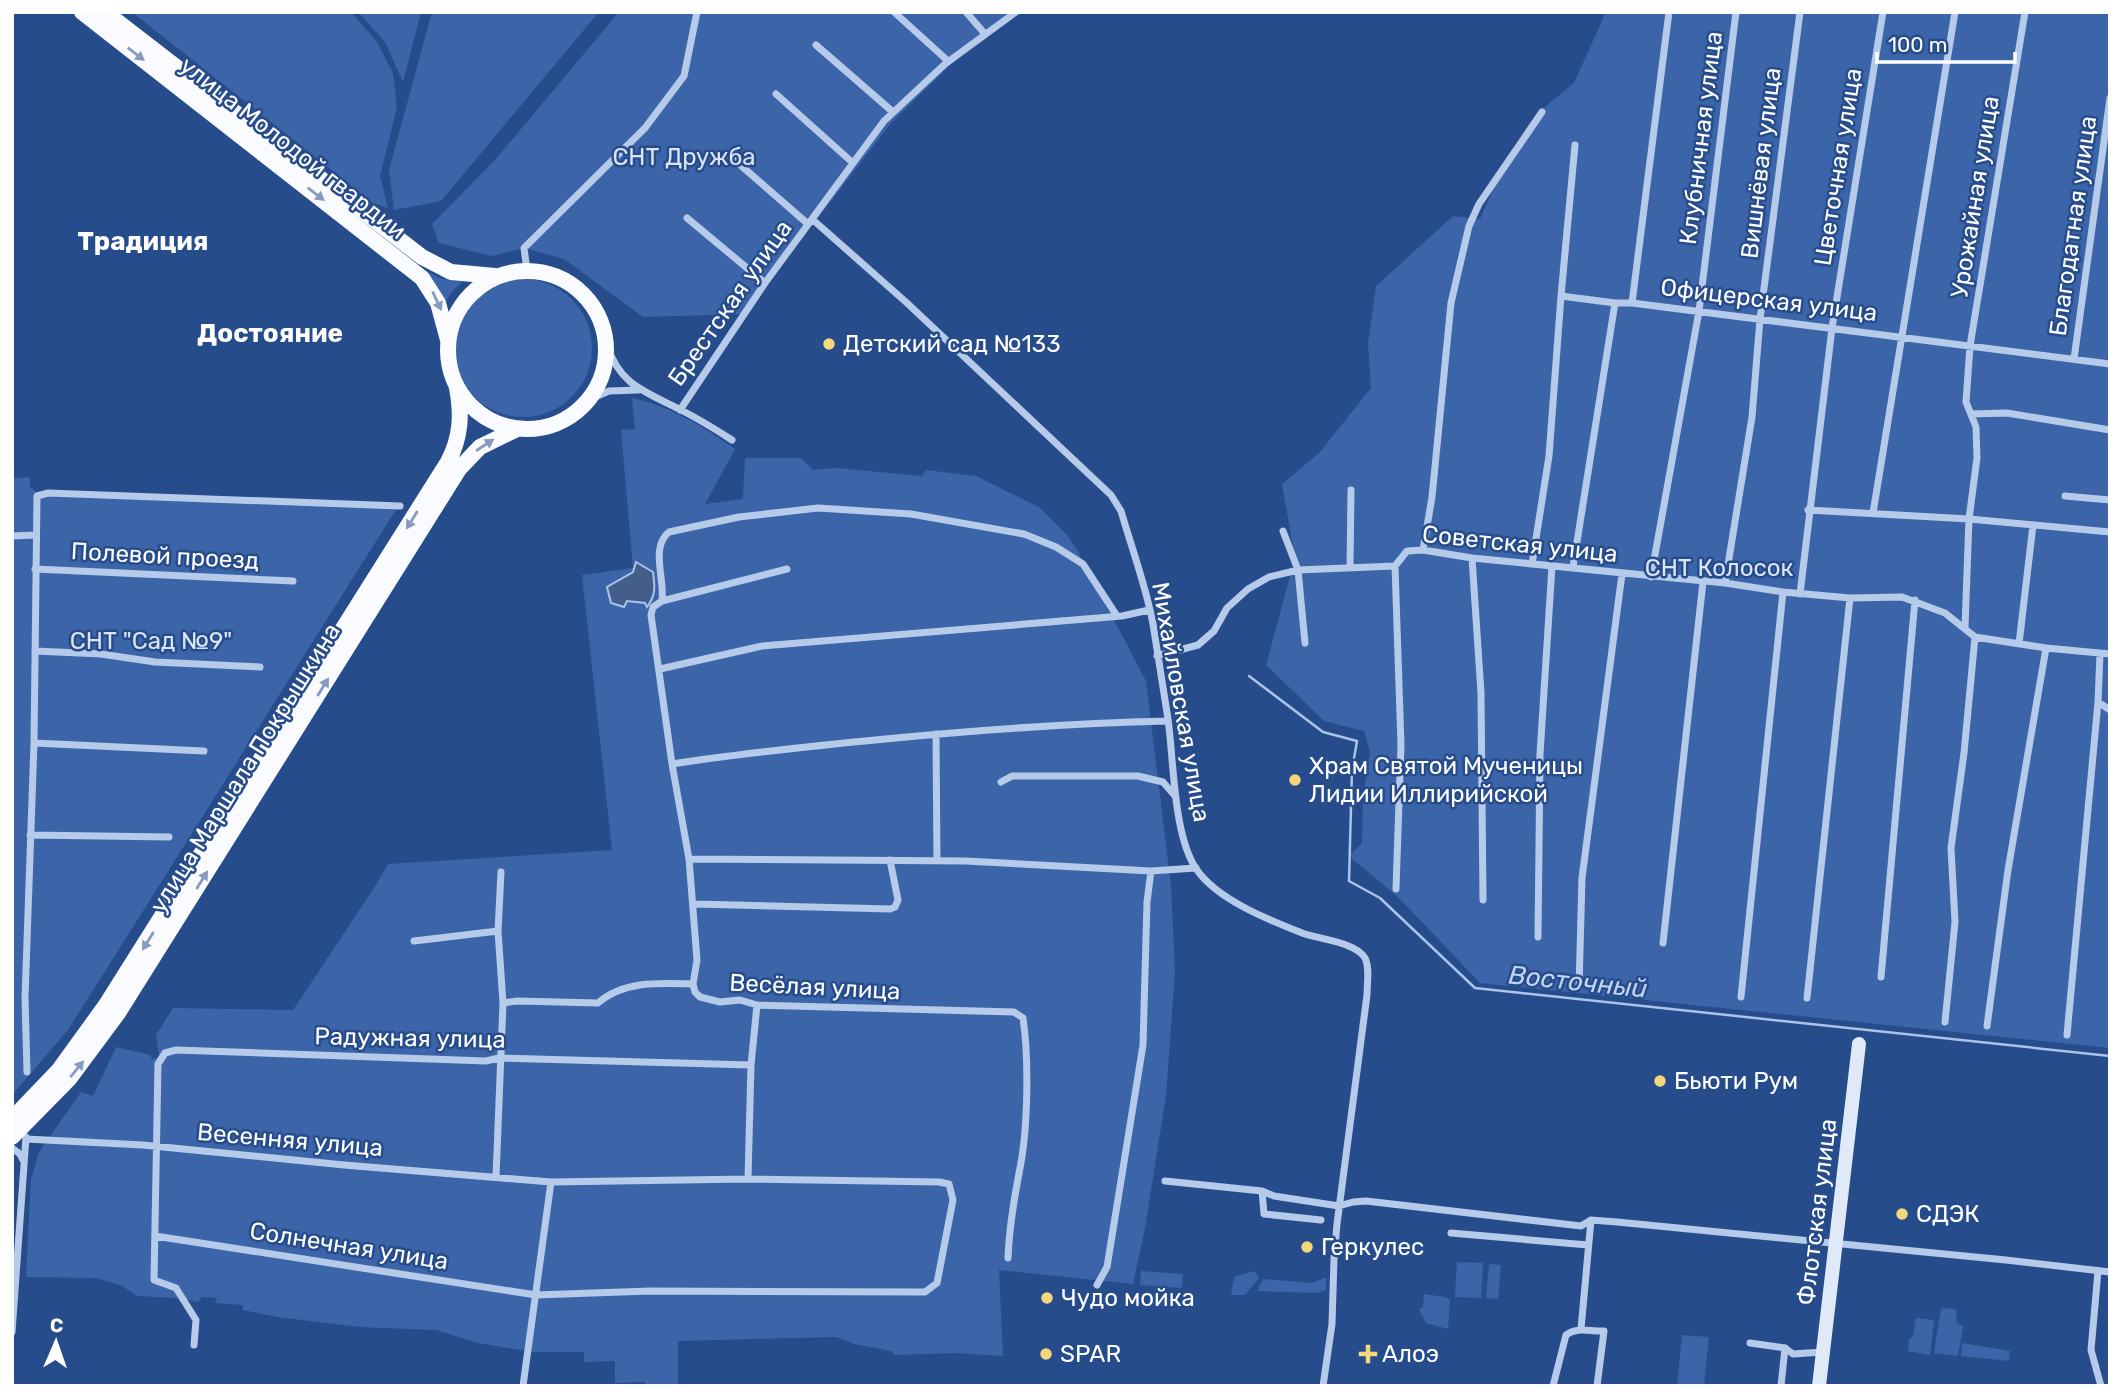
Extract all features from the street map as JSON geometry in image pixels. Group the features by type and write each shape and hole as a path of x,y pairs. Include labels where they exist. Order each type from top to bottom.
{"main road":[{"name":"улица Молодой гвардии","path":"82,12 413,270 426,283 438,303 448,340"},
{"name":"улица Молодой гвардии","path":"105,12 422,257 452,272 498,276"},
{"path":"527,270 556,276 582,292 599,316 607,345 603,374 588,400 574,414 556,424 537,429 517,429 502,425 484,417 469,404 457,388 450,369 448,340 453,320 476,289 498,276 527,270"},
{"name":"улица Маршала Покрышкина","path":"12,1119 59,1070 106,1005 448,462 459,434 457,388"},
{"name":"улица Маршала Покрышкина","path":"19,1138 31,1120 77,1069 118,1013 458,468 480,447 517,429"}],"street":[{"path":"527,270 524,248 645,128 684,76 696,12"},
{"path":"894,12 948,61"},
{"path":"967,12 985,34"},
{"name":"Брестская улица","path":"680,410 765,283 884,121 948,61 1016,12"},
{"name":"Офицерская улица","path":"1669,12 1632,303 2110,364"},
{"name":"Клубничная улица","path":"1651,577 1699,311 1736,12"},
{"name":"Вишнёвая улица","path":"1725,583 1752,417 1760,319 1800,12"},
{"name":"Цветочная улица","path":"1800,594 1832,328 1883,12"},
{"path":"1873,513 1955,12"},
{"name":"Урожайная улица","path":"1965,627 1969,519 1977,458 1976,427 1966,402 1970,346 2025,12"},
{"path":"816,45 893,112"},
{"path":"776,94 853,163"},
{"name":"Благодатная улица","path":"2074,359 2110,99"},
{"path":"1423,550 1432,497 1451,303 1469,226 1479,204 1542,112"},
{"path":"1532,564 1549,456 1575,145"},
{"name":"Михайловская улица","path":"730,156 907,303 1111,495 1121,511 1149,610 1168,721 1177,798 1185,841 1196,868"},
{"path":"687,218 765,283"},
{"path":"1562,296 1632,303"},
{"path":"1573,568 1615,303"},
{"path":"607,345 617,368 639,390 732,440"},
{"path":"588,400 608,391 639,390"},
{"path":"1971,414 2007,413 2110,430"},
{"path":"1350,567 1351,490"},
{"path":"27,1072 25,998 34,743 37,496 48,492 400,506"},
{"path":"2065,496 2110,500"},
{"path":"663,601 659,547 661,538 669,532 740,517 818,509 911,514 1024,534 1056,547 1083,564 1117,616"},
{"path":"1808,510 1969,519 2110,532"},
{"path":"2019,644 2032,525"},
{"path":"1283,531 1298,570 1305,643"},
{"path":"12,536 35,535"},
{"name":"Советская улица","path":"1157,656 1199,645 1214,631 1227,608 1248,589 1269,577 1298,570 1395,566 1407,551 1423,550 1472,558 1725,583 1800,594 1850,598 1902,597 1945,612 1975,637"},
{"path":"1472,558 1481,694 1483,900"},
{"path":"1395,566 1401,745 1396,889"},
{"path":"1538,937 1540,754 1552,566"},
{"name":"Полевой проезд","path":"35,569 293,582"},
{"path":"693,984 696,960 689,859 672,764 651,615 653,607 663,601 787,569"},
{"path":"1579,987 1582,878 1622,574"},
{"path":"1663,943 1703,582"},
{"path":"1741,997 1783,592"},
{"path":"1807,998 1850,598"},
{"path":"1881,977 1915,600"},
{"path":"660,669 762,646 1117,616 1149,610"},
{"path":"1945,1022 1955,922 1951,848 1964,753 1975,637 2110,654"},
{"path":"1987,1026 2008,870 2046,648"},
{"path":"35,651 101,654 155,662 260,667"},
{"path":"2067,1035 2098,702 2099,654"},
{"path":"2098,702 2110,710"},
{"path":"672,764 743,752 936,734 1074,723 1168,721"},
{"path":"936,734 937,861"},
{"path":"34,743 204,751"},
{"path":"1001,782 1012,776 1138,776 1163,782 1177,798"},
{"path":"30,835 169,837"},
{"path":"689,859 937,861 1151,871 1196,868 1206,880 1250,911 1303,933 1355,947 1368,966 1367,985 1339,1206 1332,1324 1323,1386"},
{"path":"694,904 890,909 895,907 898,900 890,860"},
{"path":"1097,1285 1107,1267 1143,1045 1147,902 1151,871"},
{"path":"496,1177 503,1003 498,931 501,872"},
{"path":"414,941 498,931"},
{"name":"Весёлая улица","path":"503,1003 598,1003 610,993 652,982 693,984 700,997 720,1002 740,1000 757,1006 1014,1012 1023,1018 1026,1038 1025,1102 1020,1167 1009,1222 1008,1258"},
{"path":"748,1179 751,1065 757,1006"},
{"name":"Флотская улица","path":"1819,1386 1859,1044"},
{"name":"Радужная улица","path":"158,1147 158,1065 165,1053 176,1050 751,1065"},
{"path":"12,1332 23,1160 19,1138"},
{"name":"Весенняя улица","path":"19,1138 158,1147 551,1182 748,1179"},
{"path":"158,1147 154,1280 176,1288 183,1298 196,1321 194,1345"},
{"path":"12,1148 23,1160"},
{"name":"Солнечная улица","path":"155,1236 536,1295 650,1291 925,1292 937,1283 953,1200 949,1184 748,1179"},
{"path":"1165,1181 1262,1191 1275,1196 1339,1206 1366,1201 1581,1226 1591,1220 1995,1258 2110,1272"},
{"path":"523,1386 551,1182"},
{"path":"1262,1191 1264,1214 1321,1220"},
{"path":"1581,1329 1591,1220"},
{"path":"1451,1233 1588,1245"},
{"path":"2098,1271 2091,1350 2101,1386"},
{"path":"1553,1386 1566,1335 1572,1330 1581,1329 1604,1331 1597,1386"},
{"path":"1750,1343 1785,1348 1793,1354 1823,1352"},
{"path":"1781,1386 1785,1348"}],"green space":[{"path":"132,12 351,12 377,42 393,73 397,107 380,176 388,208 373,203"},
{"path":"358,12 421,12 403,82 385,42"},
{"path":"432,12 599,12 441,201 394,210 389,170"},
{"name":"СНТ Дружба","path":"619,12 1016,12 982,34 891,123 744,314 643,317 564,259 524,248 491,256 439,243 432,224 495,160"},
{"name":"СНТ Колосок","path":"1606,12 2110,12 2110,1048 1480,983 1399,898 1349,856 1362,843 1363,798 1370,752 1364,731 1324,721 1266,665 1295,558 1282,484 1320,452 1371,388 1368,343 1376,286 1453,216 1480,219 1508,156 1540,111 1574,83"},
{"path":"424,270 442,279 463,281 451,293 442,308"},
{"path":"523,279 549,284 572,299 587,322 592,348 587,374 572,397 549,412 523,417 497,412 474,397 459,374 454,348 459,322 474,299 497,284"},
{"path":"632,398 685,418 735,449 705,504 743,499 745,458 801,458 813,470 836,468 922,476 926,470 976,476 1039,507 1068,536 1079,553 1087,575 1146,681 1171,886 1175,971 1166,1096 1145,1228 1133,1284 999,1270 1003,1356 956,1353 895,1355 891,1351 854,1344 836,1337 678,1341 678,1386 645,1386 645,1382 615,1383 615,1361 584,1362 584,1352 534,1352 478,1343 436,1330 360,1327 277,1317 243,1310 243,1305 215,1303 217,1298 202,1297 198,1302 137,1296 122,1286 96,1278 26,1277 31,1179 39,1152 81,1092 93,1096 116,1047 150,1055 152,1059 159,1058 156,1035 173,1008 293,1010 388,864 612,850 582,575 633,568 621,430 635,429"},
{"name":"СНТ \"Сад №9\"","path":"30,477 30,487 43,497 397,508 68,1030 12,1095 12,479"},
{"path":"1457,1262 1483,1263 1481,1298 1455,1297"},
{"path":"1489,1264 1501,1265 1498,1299 1486,1298"},
{"path":"1141,1271 1183,1274 1182,1288 1140,1285"},
{"path":"1255,1271 1259,1278 1245,1295 1231,1295 1234,1277"},
{"path":"1326,1277 1326,1290 1317,1293 1257,1291 1263,1279 1312,1283"},
{"path":"1424,1294 1450,1300 1448,1329 1426,1323 1419,1309 1423,1307"},
{"path":"1941,1308 1956,1309 1957,1324 1963,1326 1958,1356 1934,1353"},
{"path":"1916,1318 1934,1320 1930,1355 1908,1351"},
{"path":"1682,1335 1709,1337 1704,1386 1677,1386"},
{"path":"1962,1343 2010,1351 2009,1361 1961,1356"}],"shaded area":[{"path":"636,562 653,572 654,591 650,603 647,607 645,603 627,601 624,607 611,603 607,587 633,572"}],"waterway":[{"name":"Восточный","path":"1249,676 1323,732 1357,741 1352,770 1349,881 1380,898 1475,988 2110,1056"}],"place":[{"name":"Детский сад №133","path":"829,344"},
{"name":"Храм Святой Мученицы Лидии Иллирийской","path":"1295,780"},
{"name":"Бьюти Рум","path":"1660,1081"},
{"name":"СДЭК","path":"1902,1214"},
{"name":"Геркулес","path":"1307,1247"},
{"name":"Чудо мойка","path":"1047,1298"},
{"name":"SPAR","path":"1046,1354"},
{"name":"Алоэ","path":"1368,1354"}],"district":[{"name":"Традиция","path":"143,241"},
{"name":"Достояние","path":"270,333"}]}
